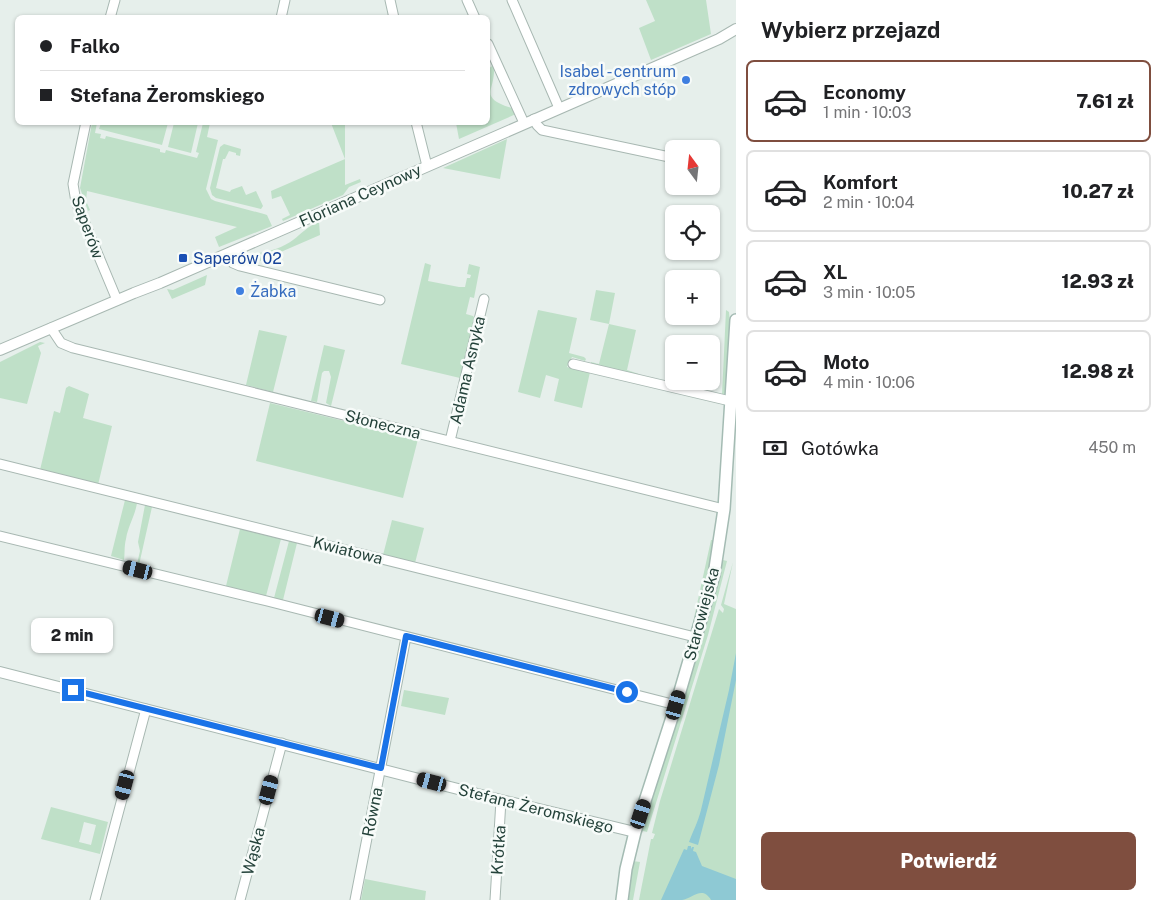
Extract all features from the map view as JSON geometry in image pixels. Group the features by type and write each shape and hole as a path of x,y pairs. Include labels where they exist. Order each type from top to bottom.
{"main road":[{"name":"Starowiejska","path":"622,900 626,870 636,832 676,705 714,574 724,509 736,320"}],"street":[{"path":"111,15 114,0"},
{"path":"282,15 285,0"},
{"path":"390,0 393,15"},
{"path":"467,0 474,15"},
{"path":"512,0 559,108"},
{"name":"Floriana Ceynowy","path":"0,350 228,254 736,30"},
{"name":"Floriana Ceynowy","path":"719,39 736,34"},
{"path":"490,48 529,121 542,130 665,156"},
{"name":"Saperów","path":"85,125 73,184 76,202 117,300"},
{"path":"417,125 426,166"},
{"path":"228,254 233,263 240,266 380,300"},
{"name":"Adama Asnyka","path":"450,441 484,299"},
{"name":"Słoneczna","path":"51,328 61,342 73,348 724,509"},
{"path":"573,364 730,402"},
{"name":"Kwiatowa","path":"0,464 695,636"},
{"path":"0,536 676,705"},
{"name":"Równa","path":"355,900 406,636"},
{"name":"Stefana Żeromskiego","path":"0,672 502,800 636,832"},
{"path":"95,900 146,709"},
{"name":"Wąska","path":"240,900 282,743"},
{"name":"Krótka","path":"495,900 502,800"}],"green space":[{"path":"646,0 706,0 711,34 651,60 639,28 655,21"},
{"path":"490,55 494,65 494,74 490,93 490,68 492,66"},
{"path":"490,93 495,101 514,109 516,114 459,139 456,125 490,125"},
{"path":"92,125 97,125 95,133 101,134 100,138 105,139 106,136 160,149 160,152 165,153 166,150 197,158 199,153 196,152 203,125 210,125 207,137 218,140 206,189 211,199 267,215 272,226 219,247 215,237 237,227 87,191 86,201 90,210 88,211 80,188"},
{"path":"100,125 167,125 162,145 99,129"},
{"path":"174,125 198,125 191,153 168,147"},
{"path":"332,125 345,125 345,159"},
{"path":"507,139 500,179 443,168"},
{"path":"224,144 241,149 240,156 229,151 225,159 223,159 216,188 230,192 242,186 246,195 256,191 263,206 261,209 216,198 212,195 210,188 220,147"},
{"path":"345,159 345,185 360,179 361,182 349,187 343,195 283,221 282,219 290,215 281,196 272,199 271,191"},
{"path":"319,222 320,235 260,261 258,253 285,245"},
{"path":"425,263 431,265 428,281 459,287 465,287 467,278 470,278 471,275 467,274 469,264 480,267 474,298 470,297 466,314 475,318 460,378 401,364"},
{"path":"207,275 205,285 172,299 167,289 173,290"},
{"path":"596,290 615,293 609,324 590,320"},
{"path":"538,310 577,318 569,353 586,359 585,361 572,357 567,367 590,372 582,408 554,401 559,379 546,375 540,398 518,392"},
{"path":"726,310 729,312 730,324 726,394 722,395"},
{"path":"609,324 636,330 627,370 639,374 639,376 591,365 591,362 599,364"},
{"path":"259,330 287,336 273,392 246,385"},
{"path":"40,342 45,343 38,346 41,353 27,404 0,398 0,362"},
{"path":"324,345 345,350 331,406 326,403 331,377 329,371 322,373 317,402 311,401"},
{"path":"69,386 89,394 83,418 112,426 98,485 40,470 54,411 60,413 66,388"},
{"path":"270,403 418,439 403,498 256,461"},
{"path":"125,500 137,503 127,534 124,560 111,556"},
{"path":"145,505 152,507 139,565 137,564 140,551 138,542"},
{"path":"392,520 424,528 415,563 383,555"},
{"path":"240,529 281,539 266,596 226,586"},
{"path":"711,540 714,540 707,579 692,627"},
{"path":"289,541 297,543 283,600 274,598"},
{"path":"723,560 727,561 708,635 647,832 643,831 642,829"},
{"path":"733,562 724,604 736,609 736,900 639,900 651,839 653,839 655,834 652,833 660,801 719,609 723,613 724,609 721,605"},
{"path":"404,690 449,698 445,715 401,706"},
{"path":"51,807 108,822 100,854 41,839","holes":["84,822 96,825 91,845 79,842"]},
{"path":"633,861 640,862 633,900 627,900"},
{"path":"365,879 426,891 425,900 361,900"}],"water":[{"path":"736,653 736,680 719,765 698,845 689,842 701,810"},
{"path":"688,846 691,846 691,849 694,847 693,851 696,852 702,866 736,879 736,900 711,900 708,896 701,893 682,900 661,900 684,849 687,850"}],"place":[{"name":"Isabel - centrum zdrowych stóp","path":"686,80"},
{"name":"Saperów 02","path":"183,258"},
{"name":"Żabka","path":"240,291"}],"route":[{"path":"73,690 381,768 406,636 627,692"}]}
